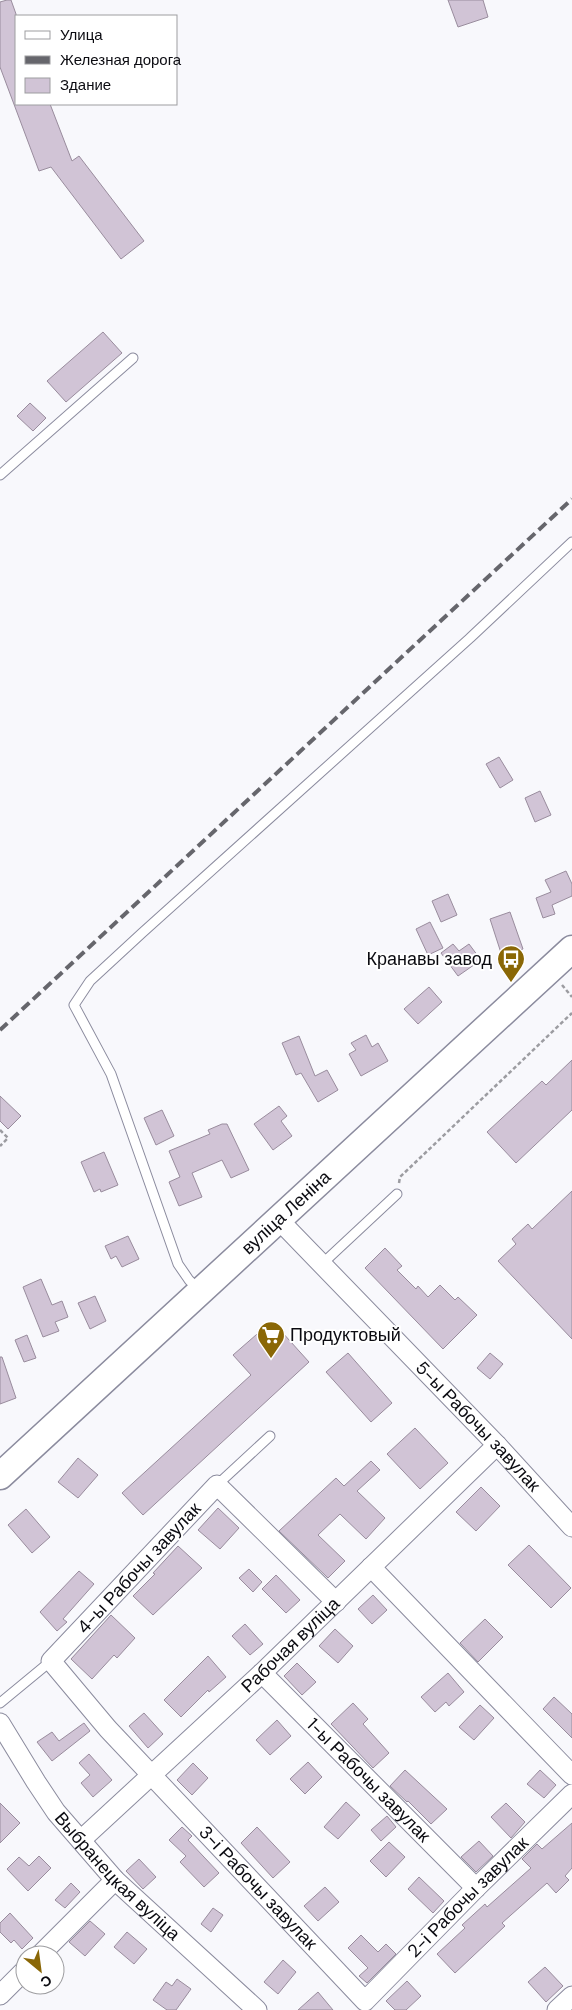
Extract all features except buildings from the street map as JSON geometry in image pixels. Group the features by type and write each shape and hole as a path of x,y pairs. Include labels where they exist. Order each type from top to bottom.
{"main road":[{"name":"вуліца Леніна","path":"0,1476 572,949"}],"street":[{"name":"5-ы Рабочы завулак","path":"278,1219 497,1445 572,1527"},
{"name":"Рабочая вуліца","path":"81,1840 262,1673 497,1445"},
{"path":"217,1485 336,1602"},
{"name":"4-ы Рабочы завулак","path":"51,1661 217,1485"},
{"path":"371,1567 572,1775"},
{"path":"51,1661 108,1729 152,1775"},
{"name":"1-ы Рабочы завулак","path":"262,1673 476,1888"},
{"name":"Выбранецкая вуліца","path":"0,1723 56,1812 115,1880 244,1996 257,2010"},
{"name":"3-і Рабочы завулак","path":"152,1775 365,2002"},
{"name":"2-і Рабочы завулак","path":"365,2002 476,1888 572,1794"},
{"path":"50,1945 115,1880"},
{"path":"0,1995 15,1980"},
{"path":"557,2010 572,1996"}],"lane":[{"path":"0,475 133,358"},
{"path":"199,1291 178,1264 111,1074 74,1005 90,981 135,939 463,644 572,542"},
{"path":"322,1264 397,1194"},
{"path":"217,1485 270,1436"},
{"path":"0,1703 51,1661"}],"path":[{"path":"561,984 572,997"},
{"path":"397,1194 400,1177 572,1013"},
{"path":"0,1130 8,1138 0,1146"}],"railway":[{"path":"0,1030 572,499"}],"place":[{"name":"Кранавы завод","path":"511,983"},
{"name":"Продуктовый","path":"271,1359"}]}
